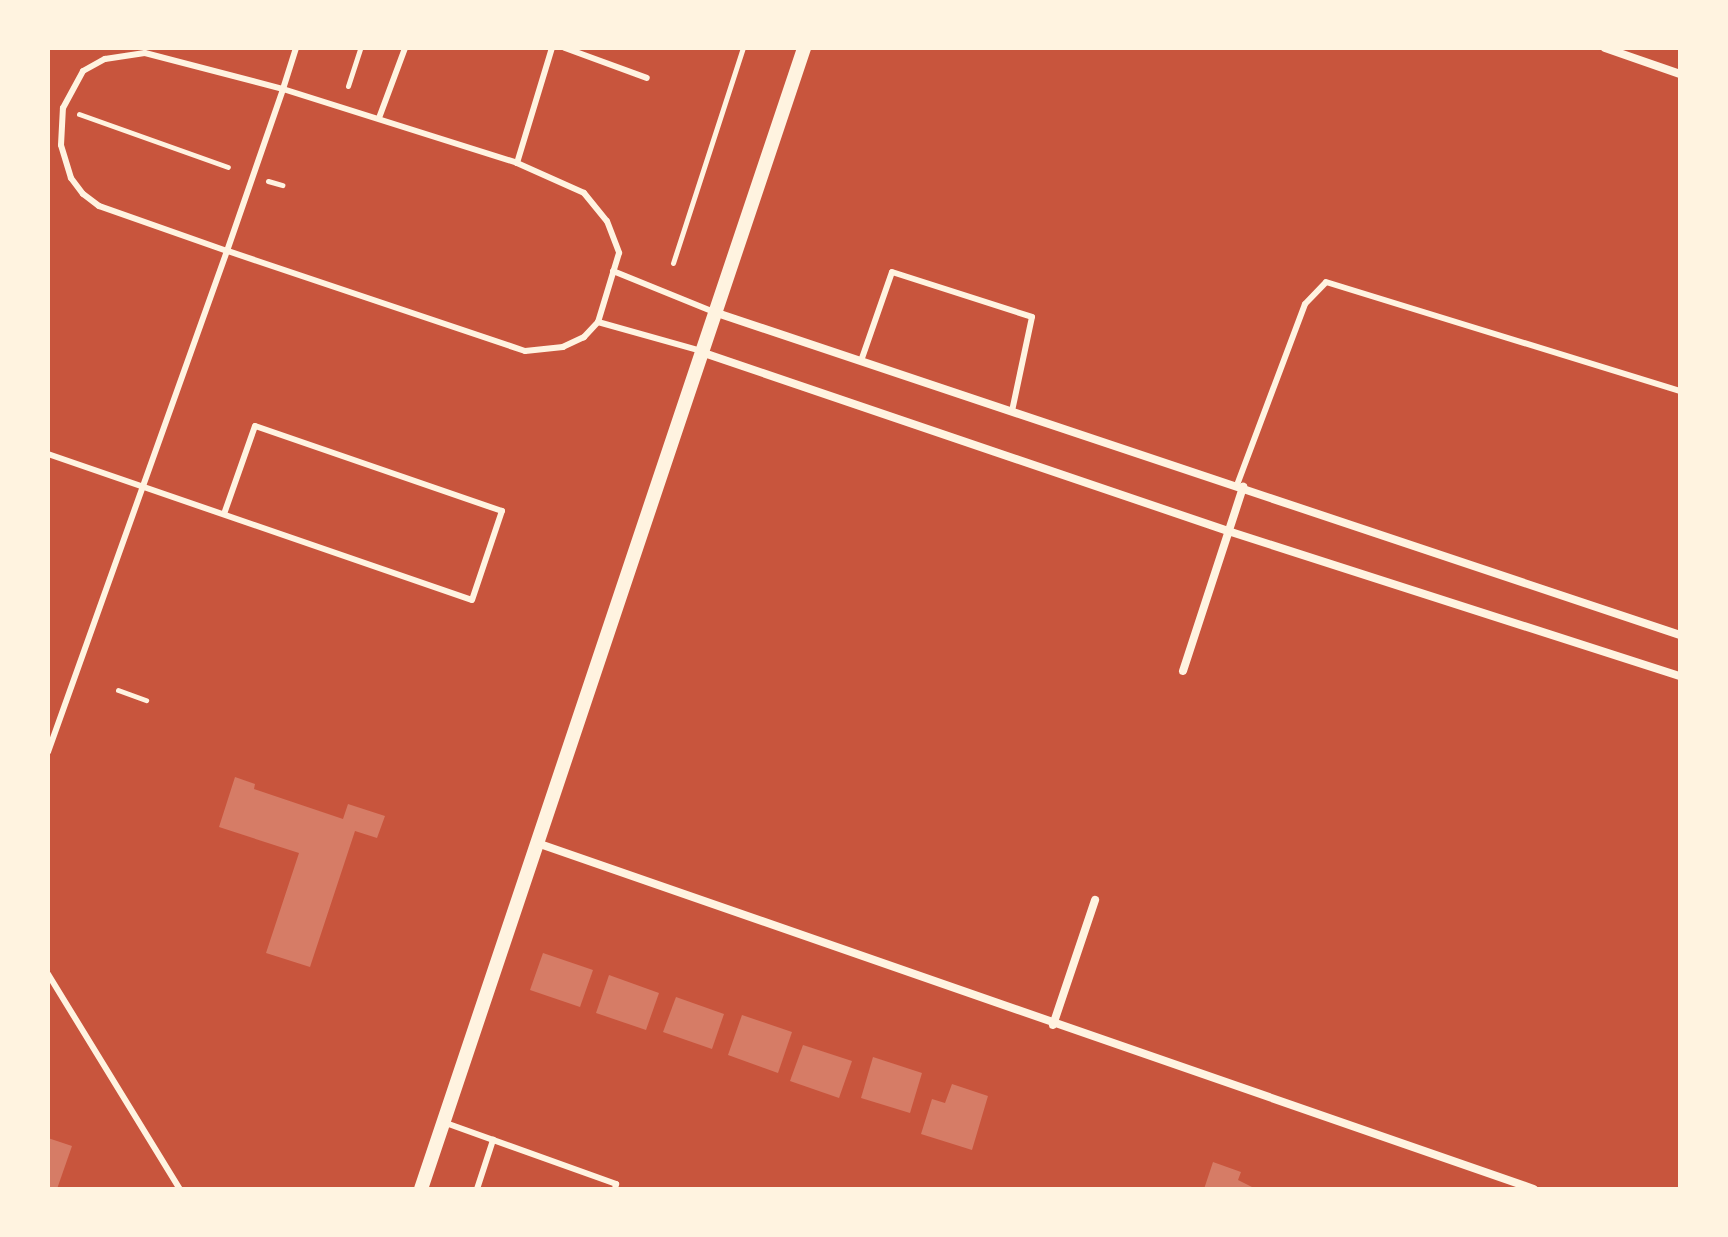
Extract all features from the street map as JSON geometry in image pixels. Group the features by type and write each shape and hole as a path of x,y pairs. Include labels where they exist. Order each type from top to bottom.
{"street":[{"path":"421,1189 804,48"},
{"path":"1605,48 1680,74"},
{"path":"714,312 1680,635"},
{"path":"701,351 1228,531 1680,676"},
{"path":"1183,671 1240,486"},
{"path":"535,843 1053,1025 1534,1189"},
{"path":"1053,1025 1095,900"}],"lane":[{"path":"48,752 296,48"},
{"path":"379,118 405,48"},
{"path":"517,163 552,48"},
{"path":"565,48 647,78"},
{"path":"145,53 283,89 517,163 584,193 607,221 619,253 598,322 584,337 563,347 525,351 99,206 83,194 71,178 61,145 63,108 83,71 105,59 145,53"},
{"path":"613,271 714,312"},
{"path":"861,361 892,272 1018,312 1032,317 1012,411"},
{"path":"1240,486 1305,304 1326,282 1680,391"},
{"path":"598,322 701,351"},
{"path":"48,454 472,600 502,511 255,426 224,514"},
{"path":"48,974 180,1189"},
{"path":"443,1122 616,1184 615,1189"},
{"path":"477,1189 493,1140"}],"path":[{"path":"348,86 360,48"},
{"path":"673,263 743,48"},
{"path":"63,108 228,167"},
{"path":"118,690 146,700"}],"building":[{"path":"235,777 255,784 254,789 343,819 348,804 385,816 377,838 355,831 310,967 266,953 299,853 219,827"},
{"path":"543,953 593,970 580,1007 530,990"},
{"path":"609,975 659,993 646,1030 596,1013"},
{"path":"676,997 724,1014 712,1049 663,1032"},
{"path":"742,1015 792,1032 778,1073 728,1055"},
{"path":"803,1045 852,1061 839,1098 790,1081"},
{"path":"873,1057 922,1073 910,1113 861,1098"},
{"path":"952,1084 988,1096 972,1150 921,1134 932,1099 945,1103"},
{"path":"48,1138 72,1146 57,1189 48,1189"},
{"path":"1213,1162 1241,1172 1238,1180 1256,1189 1204,1189"}]}
